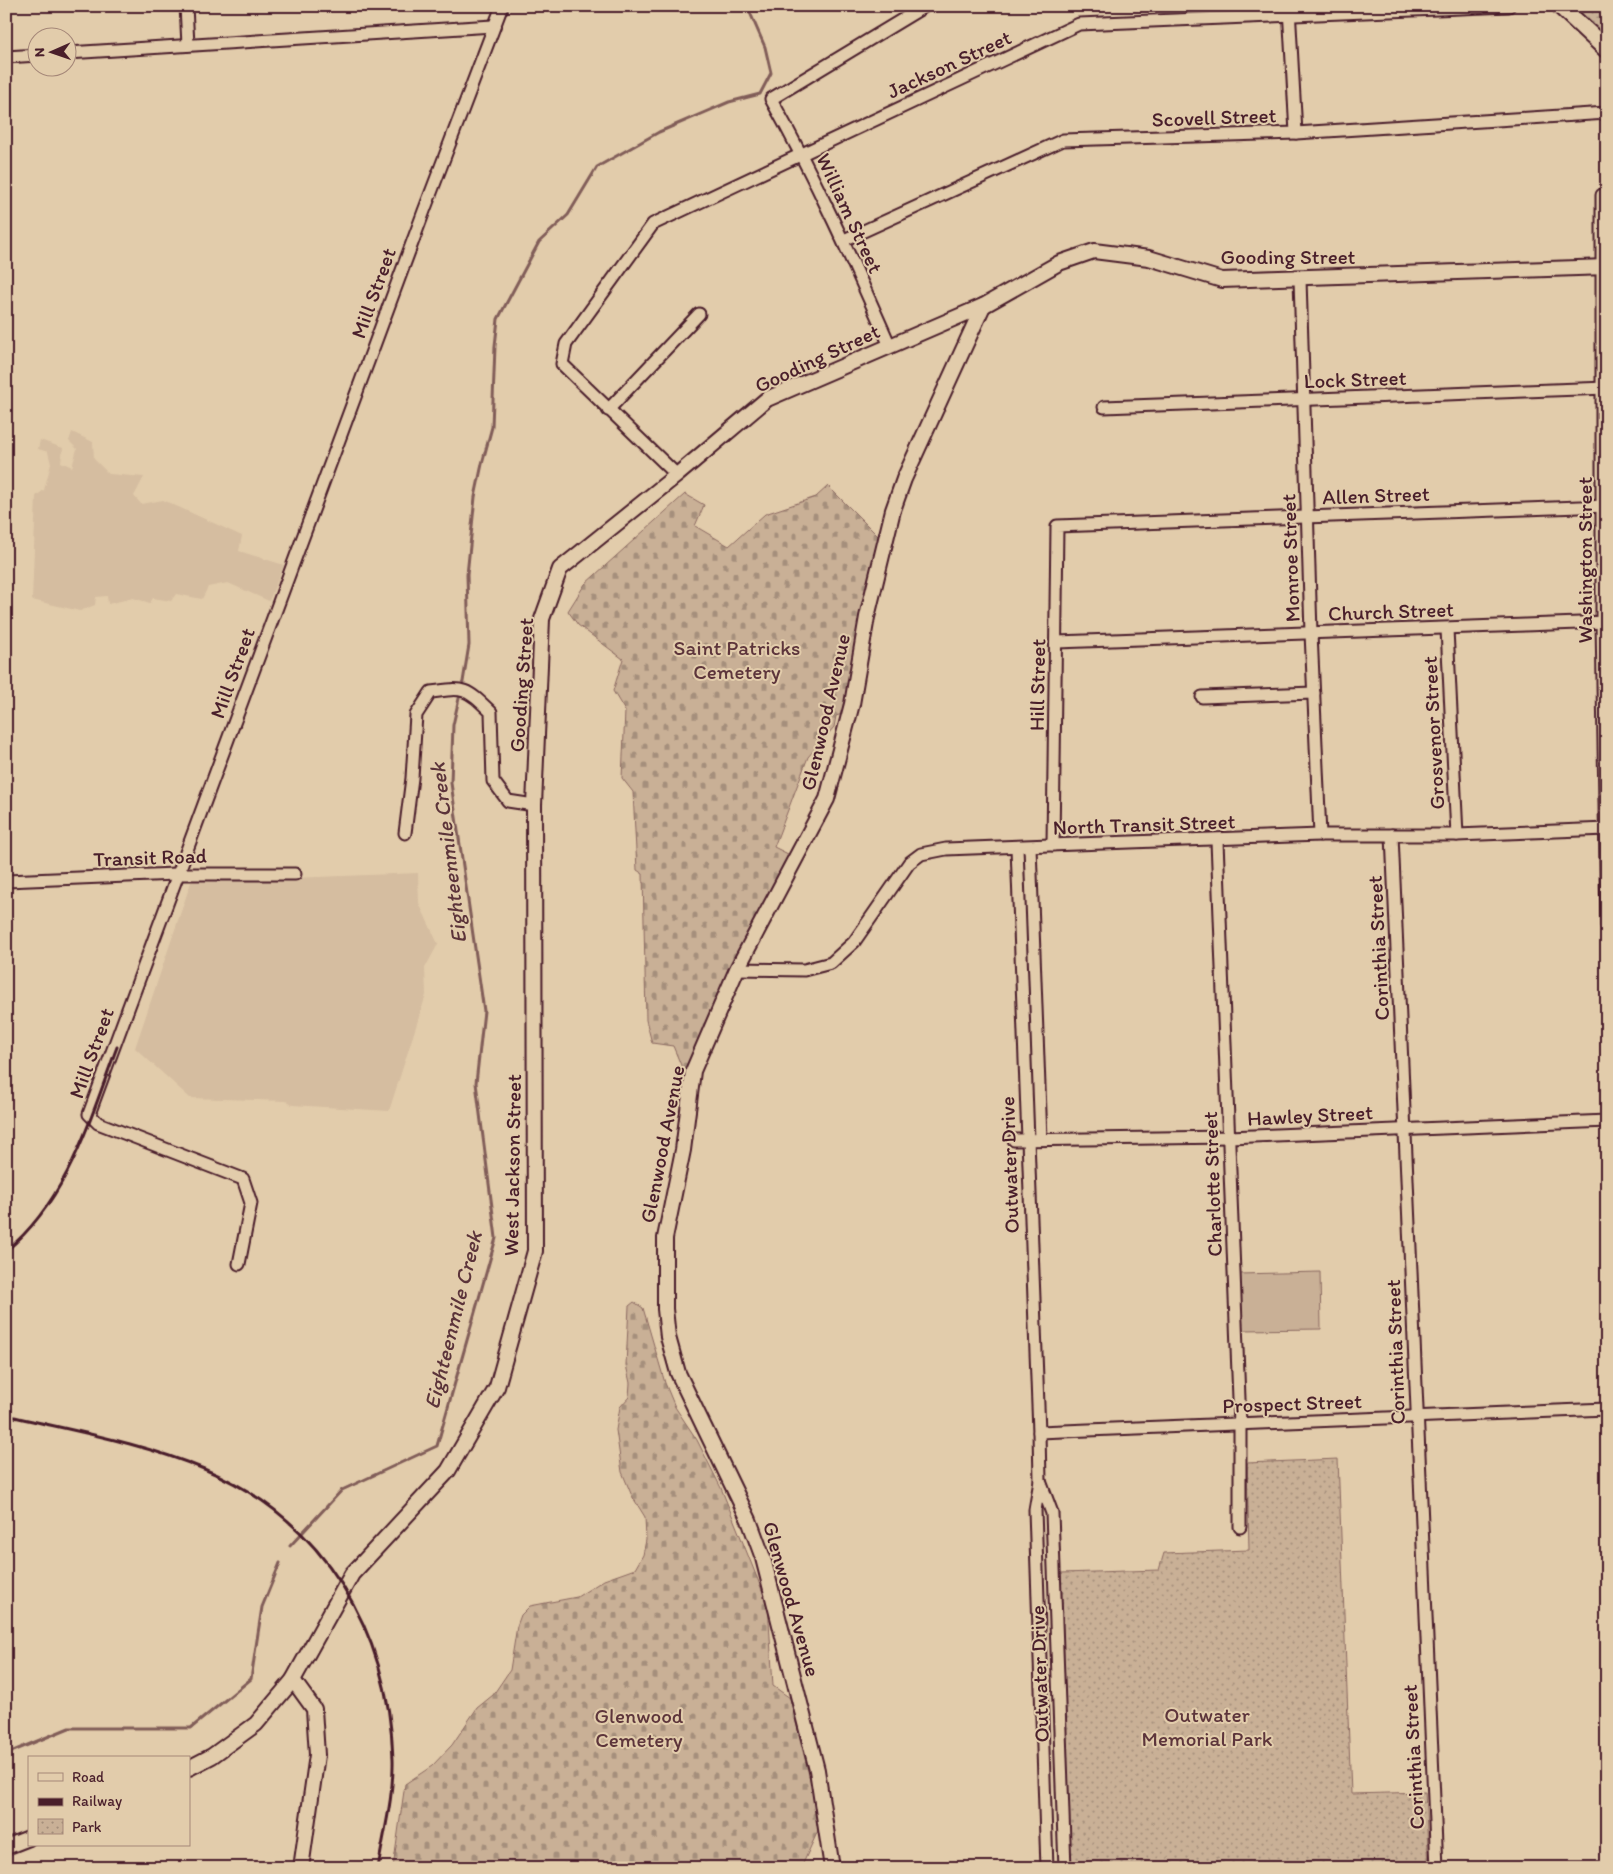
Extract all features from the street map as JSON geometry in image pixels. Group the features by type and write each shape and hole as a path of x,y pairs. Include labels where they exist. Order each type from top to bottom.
{"main road":[{"path":"1560,6 1607,50"}],"street":[{"path":"186,6 188,45"},
{"name":"Mill Street","path":"240,1264 251,1203 243,1179 98,1123 89,1114 176,874 502,6"},
{"name":"William Street","path":"890,346 844,240 801,153 771,99 925,6"},
{"name":"Jackson Street","path":"608,410 562,364 566,344 653,224 1079,24 1290,10 1509,6"},
{"path":"1290,10 1296,133"},
{"path":"78,52 494,26"},
{"path":"6,56 28,55"},
{"name":"Scovell Street","path":"844,240 1063,140 1296,133 1607,113"},
{"name":"Washington Street","path":"1602,195 1604,267 1604,622 1607,926"},
{"name":"Gooding Street","path":"405,833 412,778 416,715 431,692 457,688 471,692 491,712 493,781 508,801 534,805 542,619 560,569 677,475 767,399 983,306 1059,262 1094,251 1149,258 1222,280 1300,279 1604,267"},
{"name":"Monroe Street","path":"1300,279 1311,632 1320,835"},
{"name":"Glenwood Avenue","path":"832,1868 817,1770 764,1558 749,1520 678,1372 668,1337 665,1309 665,1238 689,1150 694,1071 737,969 827,799 852,704 867,617 893,510 904,480 983,306"},
{"path":"677,475 608,410 699,314"},
{"name":"Lock Street","path":"1104,407 1604,388"},
{"name":"Allen Street","path":"1057,526 1605,506"},
{"name":"Hill Street","path":"1053,846 1057,526"},
{"name":"Church Street","path":"1057,642 1604,622"},
{"name":"Grosvenor Street","path":"1447,629 1457,835"},
{"path":"1202,697 1314,693"},
{"name":"West Jackson Street","path":"190,1767 212,1756 256,1724 293,1680 352,1574 448,1471 497,1387 535,1251 534,805"},
{"name":"North Transit Street","path":"737,969 794,971 816,969 831,963 854,942 903,871 922,854 946,849 1217,841 1320,835 1457,835 1606,829"},
{"name":"Corinthia Street","path":"1392,836 1437,1868"},
{"name":"Charlotte Street","path":"1217,841 1240,1424 1240,1527"},
{"name":"Outwater Drive","path":"1030,847 1041,1139"},
{"name":"Outwater Drive","path":"1017,848 1039,1432 1040,1481 1035,1510 1047,1868"},
{"name":"Transit Road","path":"6,881 176,874 295,874"},
{"name":"Hawley Street","path":"1014,1140 1229,1137 1607,1121"},
{"name":"Prospect Street","path":"1039,1432 1607,1409"},
{"name":"Outwater Drive","path":"1040,1481 1052,1513 1065,1868"},
{"path":"293,1680 314,1709 318,1754 301,1868"},
{"path":"6,1847 28,1838"}],"shaded area":[{"path":"72,432 93,442 94,459 109,474 144,477 134,496 141,504 163,500 242,536 239,551 284,565 269,601 228,583 208,587 202,599 176,594 171,601 153,598 150,603 133,598 108,604 107,596 96,597 95,605 80,611 32,600 36,496 44,490 51,464 48,452 38,449 40,440 63,448 61,462 72,467 77,449 69,441"},
{"path":"418,873 419,903 438,944 425,968 426,995 389,1111 292,1105 286,1101 190,1098 135,1048 191,882"}],"green space":[{"path":"1567,6 1607,6 1607,45"},
{"name":"Saint Patricks Cemetery","path":"828,486 880,538 845,713 836,716 834,727 808,757 774,847 792,856 701,1033 691,1069 683,1070 673,1046 652,1043 646,1020 643,874 637,870 633,792 622,778 625,711 613,691 623,659 578,625 568,611 585,584 685,494 704,505 695,526 729,546 765,514 816,497"},
{"path":"1320,1272 1321,1329 1243,1330 1240,1274"},
{"name":"Glenwood Cemetery","path":"634,1302 643,1308 665,1383 675,1407 697,1440 721,1488 768,1605 773,1686 790,1698 821,1824 801,1868 393,1868 405,1784 432,1766 452,1745 477,1708 493,1695 510,1670 517,1626 521,1615 530,1606 577,1597 604,1580 635,1569 643,1555 646,1540 645,1517 632,1496 622,1472 616,1430 620,1407 629,1397 630,1383 626,1365 629,1306"},
{"name":"Outwater Memorial Park","path":"1338,1459 1351,1794 1425,1792 1429,1868 1071,1868 1061,1573 1159,1570 1164,1553 1249,1550 1247,1463"}],"waterway":[{"name":"Eighteenmile Creek","path":"462,688 469,645 467,575 475,497 492,427 498,319 539,242 568,215 597,167 659,132 729,102 760,94 771,73 765,47 748,8 752,6"},
{"name":"Eighteenmile Creek","path":"290,1546 342,1490 437,1446 496,1238 476,1083 484,1011 451,783 453,725 460,694"},
{"name":"Eighteenmile Creek","path":"6,1754 69,1728 191,1728 251,1679 262,1607 280,1563"}],"railway":[{"path":"6,1251 27,1231 46,1208 61,1183 75,1157 117,1047"},
{"path":"6,1415 131,1444 204,1469 246,1491 284,1517 315,1549 342,1585 363,1624 379,1667 389,1712 393,1773 378,1868"}]}
